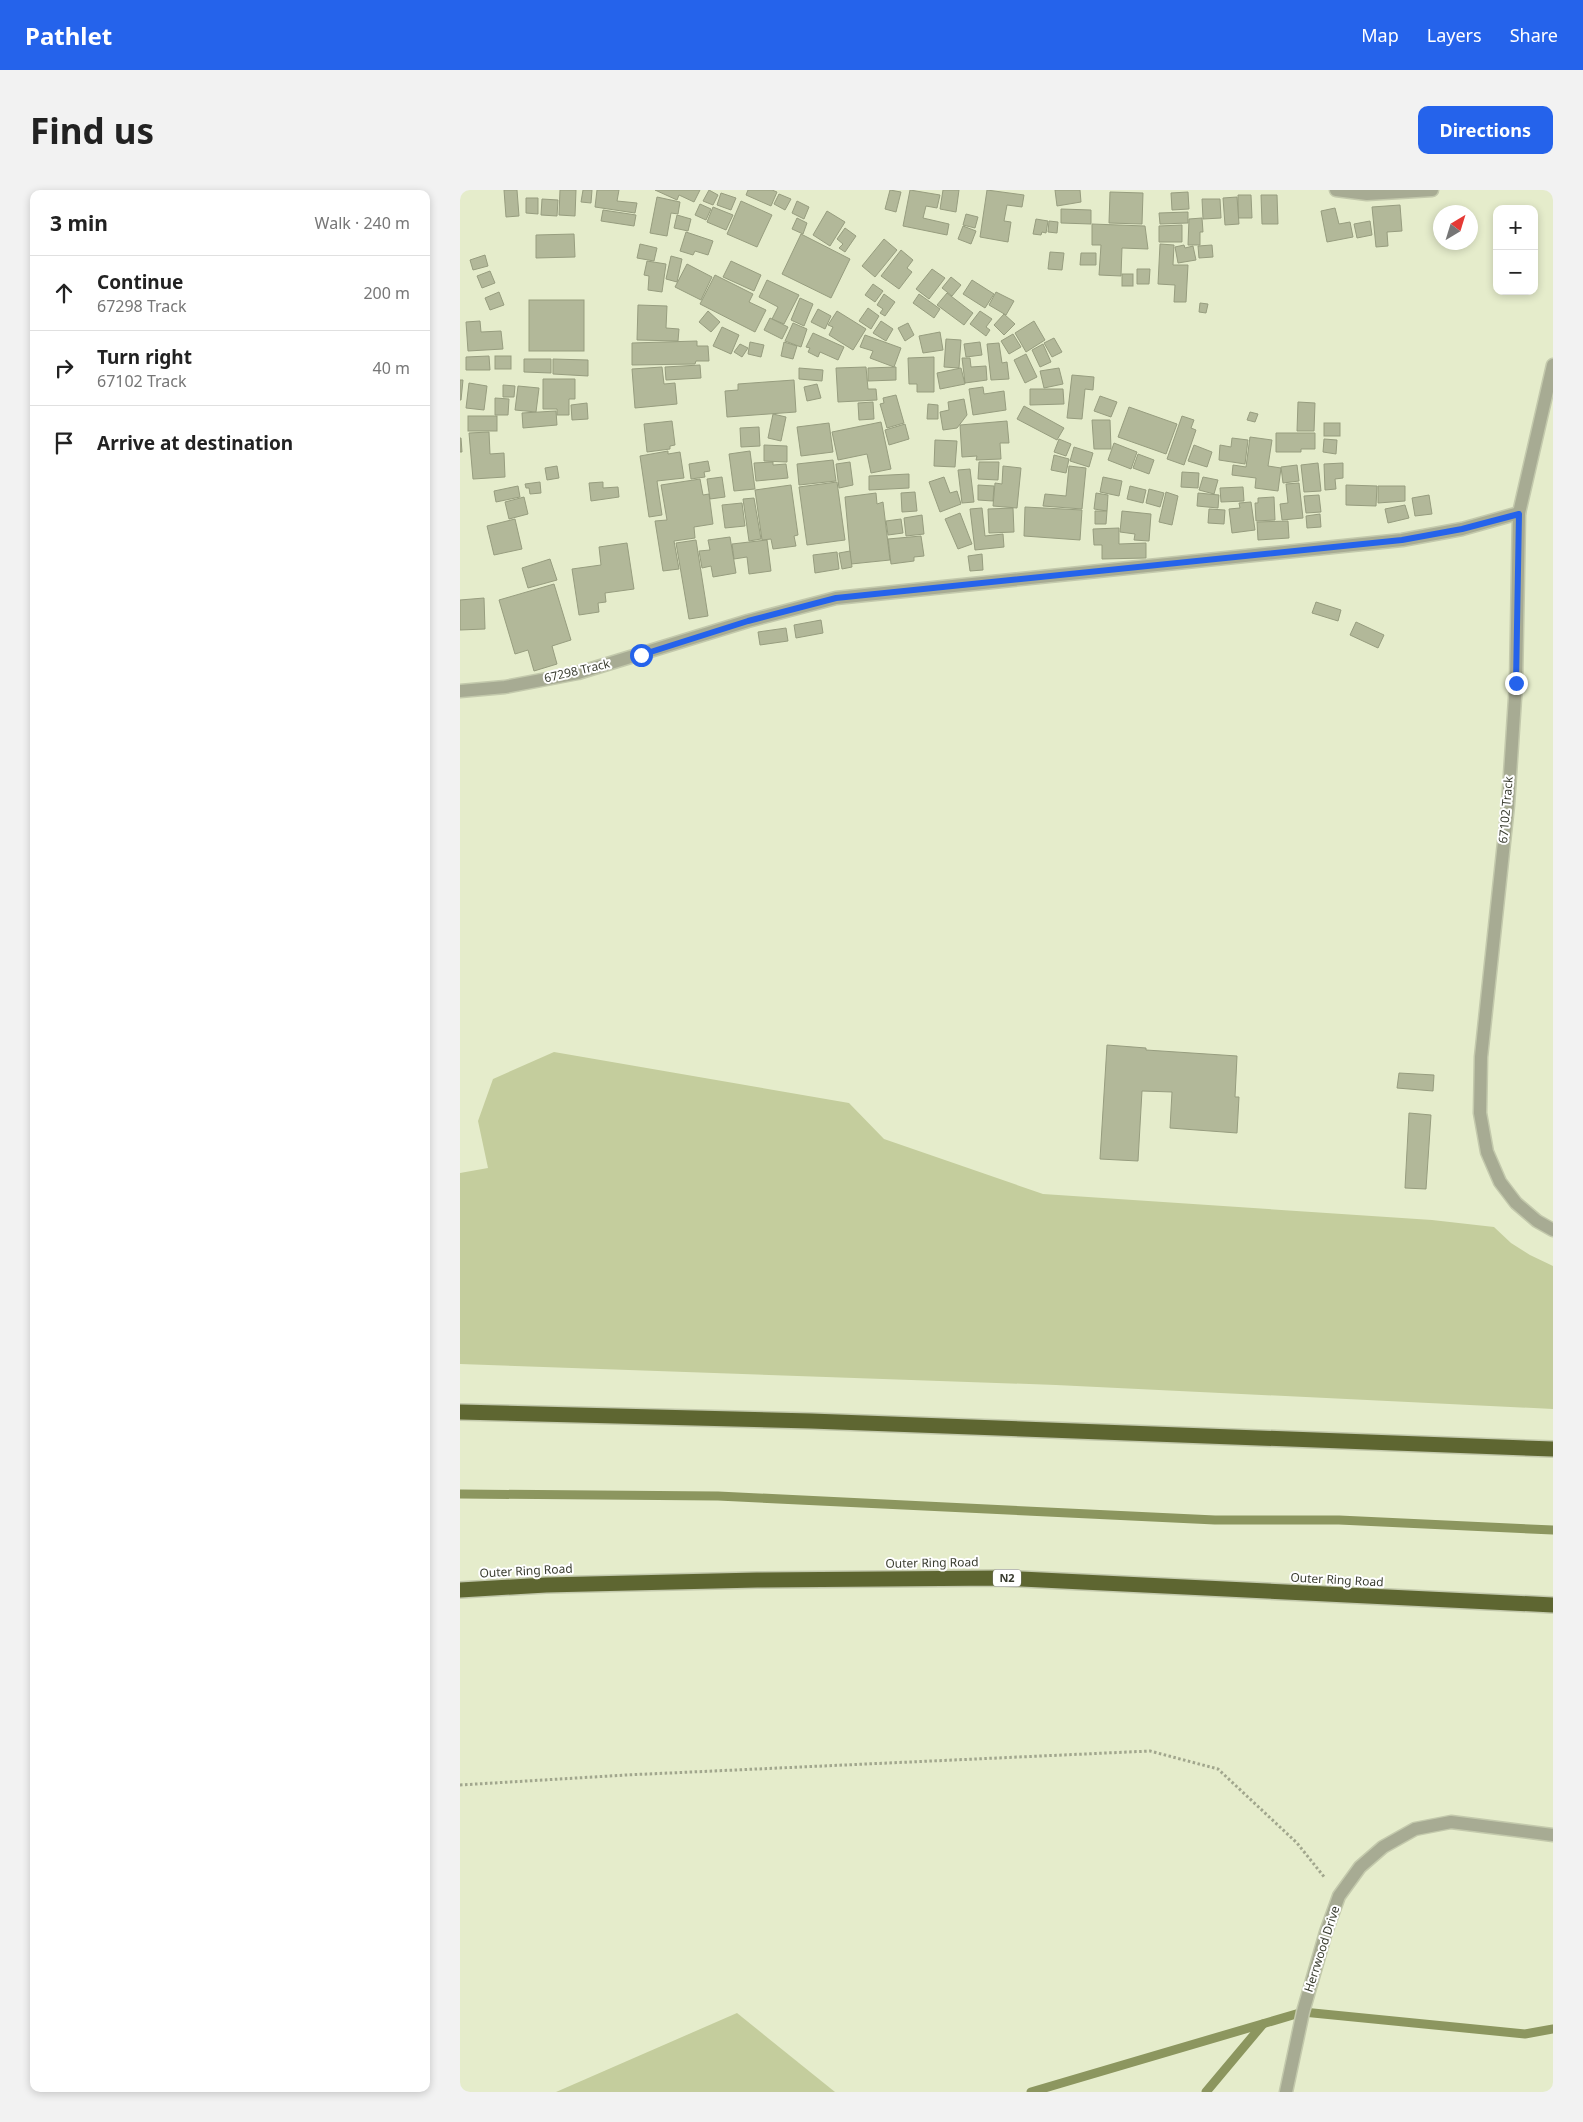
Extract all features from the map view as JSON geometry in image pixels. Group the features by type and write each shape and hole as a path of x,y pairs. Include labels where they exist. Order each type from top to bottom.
{"highway":[{"path":"460,1412 801,1420 1553,1449"},
{"name":"Outer Ring Road","path":"460,1590 546,1585 1000,1578 1553,1604"}],"street":[{"path":"1336,190 1388,194 1432,190"},
{"name":"67102 Track","path":"1553,365 1519,514 1516,683 1508,805 1481,1057 1480,1113 1487,1152 1500,1182 1516,1203 1537,1221 1553,1230"},
{"name":"67298 Track","path":"460,691 505,687 578,673 748,621 836,598 1402,540 1462,529 1519,514"},
{"name":"Herrwood Drive","path":"1286,2092 1303,2012 1326,1932 1340,1896 1360,1867 1383,1846 1415,1830 1451,1822 1553,1835"}],"path":[{"path":"460,1785 636,1774 1150,1750 1218,1769 1297,1843 1340,1896"}],"green space":[{"path":"554,1052 849,1103 884,1139 1043,1194 1432,1220 1494,1227 1511,1243 1553,1266 1553,1409 1056,1385 460,1364 460,1173 488,1168 478,1121 493,1079"},
{"path":"737,2013 835,2092 556,2092"}],"building":[{"path":"504,190 517,190 519,216 506,217"},
{"path":"560,190 576,190 575,216 559,215"},
{"path":"583,190 592,190 591,203 581,202"},
{"path":"597,190 619,190 617,201 637,203 635,213 595,207"},
{"path":"655,190 700,190 694,202 679,195 677,200"},
{"path":"709,190 718,195 713,205 703,201"},
{"path":"748,190 772,190 777,192 771,206 746,195"},
{"path":"890,190 901,192 896,212 885,209"},
{"path":"910,190 940,195 937,208 926,206 923,218 949,224 947,235 903,226"},
{"path":"943,190 959,190 956,212 940,209"},
{"path":"987,190 1024,195 1022,207 1007,205 1004,221 1011,222 1008,242 980,237"},
{"path":"1055,190 1080,190 1081,202 1057,206"},
{"path":"1110,192 1143,193 1142,224 1109,223"},
{"path":"1188,192 1189,209 1172,210 1171,193"},
{"path":"721,193 736,198 731,210 717,205"},
{"path":"779,194 791,199 785,210 774,204"},
{"path":"1238,195 1251,195 1252,218 1238,218"},
{"path":"1261,195 1277,195 1278,224 1262,224"},
{"path":"657,197 680,202 678,214 671,213 667,236 650,233"},
{"path":"1237,197 1239,224 1225,225 1223,198"},
{"path":"526,198 538,198 538,214 526,213"},
{"path":"542,199 558,200 557,216 541,215"},
{"path":"1202,199 1220,199 1221,218 1203,219"},
{"path":"741,201 772,215 757,247 727,234"},
{"path":"797,201 809,207 804,219 792,213"},
{"path":"700,204 711,209 706,220 695,215"},
{"path":"1400,205 1402,231 1387,232 1388,246 1376,247 1372,207"},
{"path":"713,207 733,215 726,230 707,222"},
{"path":"1335,208 1339,224 1350,222 1353,237 1327,242 1321,211"},
{"path":"1061,209 1091,210 1091,224 1061,223"},
{"path":"603,210 636,215 634,226 601,221"},
{"path":"827,211 845,222 830,246 813,235"},
{"path":"1188,212 1188,223 1160,224 1159,213"},
{"path":"966,214 978,217 975,228 963,225"},
{"path":"677,215 691,219 688,231 674,228"},
{"path":"797,218 807,223 803,234 792,229"},
{"path":"1202,218 1203,232 1200,232 1200,245 1188,245 1189,219"},
{"path":"1036,219 1048,221 1046,233 1042,232 1041,235 1033,234"},
{"path":"1049,221 1058,222 1057,233 1048,232"},
{"path":"1370,221 1372,235 1357,238 1354,224"},
{"path":"1092,224 1145,226 1148,249 1122,248 1121,276 1099,275 1101,245 1092,245"},
{"path":"1182,225 1182,242 1159,242 1159,226"},
{"path":"963,226 976,231 971,244 958,239"},
{"path":"845,228 856,236 845,252 839,248 843,244 837,239"},
{"path":"686,232 713,241 708,255 695,251 693,255 680,251"},
{"path":"574,234 575,257 536,258 536,235"},
{"path":"801,234 850,259 831,298 782,274"},
{"path":"884,239 897,250 875,277 862,266"},
{"path":"640,244 657,248 654,261 637,258"},
{"path":"1160,244 1174,245 1173,265 1188,265 1186,302 1174,302 1175,285 1158,284"},
{"path":"1184,245 1185,248 1193,246 1196,260 1178,263 1175,247"},
{"path":"1212,245 1213,257 1199,258 1198,246"},
{"path":"901,250 913,260 907,268 912,272 899,289 881,276"},
{"path":"1050,252 1064,253 1062,270 1048,269"},
{"path":"1081,253 1096,253 1096,265 1080,265"},
{"path":"485,255 488,266 473,270 470,260"},
{"path":"671,256 682,259 677,282 666,279"},
{"path":"647,261 666,264 662,292 648,290 649,276 644,275"},
{"path":"731,261 761,275 754,291 723,277"},
{"path":"687,264 712,277 701,300 675,287"},
{"path":"932,269 945,278 929,299 916,289"},
{"path":"1137,269 1150,269 1149,284 1137,284"},
{"path":"490,271 495,283 482,288 477,276"},
{"path":"1122,274 1133,274 1133,286 1122,286"},
{"path":"715,275 753,294 749,302 766,310 755,332 700,304"},
{"path":"951,277 961,285 952,296 942,288"},
{"path":"767,280 799,295 784,324 772,319 778,307 759,297"},
{"path":"972,280 994,294 985,308 963,294"},
{"path":"873,284 883,291 875,302 865,295"},
{"path":"499,292 504,305 490,310 485,298"},
{"path":"996,292 1014,301 1006,315 989,305"},
{"path":"947,293 973,313 964,325 937,305"},
{"path":"884,294 895,302 885,316 880,313 883,309 877,305"},
{"path":"919,294 940,309 934,318 913,303"},
{"path":"800,298 813,304 804,326 791,320"},
{"path":"529,300 584,300 584,351 529,351"},
{"path":"1200,303 1208,304 1206,313 1199,312"},
{"path":"638,305 667,306 666,328 679,329 678,341 637,340"},
{"path":"868,308 879,316 871,329 859,321"},
{"path":"818,309 831,316 825,329 811,322"},
{"path":"708,311 720,322 711,332 699,322"},
{"path":"837,311 866,329 853,350 829,335 833,327 828,325"},
{"path":"980,311 992,319 986,327 990,330 986,336 970,324"},
{"path":"1004,314 1015,324 1004,335 994,325"},
{"path":"770,318 788,327 782,339 764,330"},
{"path":"480,321 481,332 501,331 503,349 468,351 466,322"},
{"path":"881,321 893,329 886,341 873,333"},
{"path":"1034,321 1045,340 1026,352 1015,333"},
{"path":"793,323 807,329 801,347 785,341"},
{"path":"908,323 914,335 905,341 898,328"},
{"path":"722,327 739,335 731,354 713,346"},
{"path":"940,332 943,350 923,353 919,336"},
{"path":"813,333 844,347 838,360 820,352 818,357 808,352 810,348 806,347"},
{"path":"1013,334 1021,347 1009,354 1001,341"},
{"path":"865,335 901,348 894,367 870,358 873,351 860,347"},
{"path":"1054,338 1062,352 1052,357 1044,343"},
{"path":"946,339 961,340 959,368 944,367"},
{"path":"697,341 697,346 708,346 709,361 696,361 695,364 632,365 632,343"},
{"path":"750,342 764,345 761,357 748,354"},
{"path":"784,342 797,346 793,359 781,356"},
{"path":"980,342 982,355 966,357 964,344"},
{"path":"999,343 1002,363 1007,362 1009,379 991,380 987,344"},
{"path":"740,344 748,348 742,357 734,352"},
{"path":"1043,344 1051,362 1040,367 1032,350"},
{"path":"1026,354 1037,377 1025,383 1014,360"},
{"path":"489,356 490,370 466,370 466,357"},
{"path":"495,356 511,356 511,369 495,369"},
{"path":"934,357 934,392 917,392 917,384 909,384 908,358"},
{"path":"962,358 970,358 971,367 986,366 987,380 965,383"},
{"path":"524,359 551,359 551,373 524,372"},
{"path":"553,359 588,360 588,376 553,374"},
{"path":"700,365 701,378 666,380 665,367"},
{"path":"662,367 664,384 675,383 677,404 635,408 632,369"},
{"path":"866,367 868,389 876,389 877,400 838,402 836,368"},
{"path":"896,367 896,380 868,381 868,368"},
{"path":"799,368 823,370 822,381 799,379"},
{"path":"961,368 965,384 940,389 937,373"},
{"path":"1059,368 1063,384 1044,388 1040,371"},
{"path":"1072,375 1094,377 1093,390 1085,389 1082,419 1067,418"},
{"path":"543,379 575,379 575,399 569,399 569,415 557,415 557,409 543,409"},
{"path":"460,380 463,380 461,400 460,400"},
{"path":"794,380 796,412 727,417 725,391 738,390 738,384"},
{"path":"469,383 487,386 484,410 466,408"},
{"path":"817,384 821,398 807,401 804,387"},
{"path":"503,385 515,386 514,397 503,397"},
{"path":"518,386 539,388 536,412 515,410"},
{"path":"983,387 984,394 1004,391 1006,410 973,415 969,389"},
{"path":"1030,389 1063,389 1064,404 1030,405"},
{"path":"896,395 904,423 887,428 880,404 884,403 883,398"},
{"path":"1100,396 1117,402 1111,417 1094,411"},
{"path":"495,398 509,399 508,415 495,415"},
{"path":"964,399 967,415 957,428 943,430 940,412 949,410 948,402"},
{"path":"873,402 874,419 859,420 858,403"},
{"path":"1298,402 1315,403 1314,431 1297,431"},
{"path":"587,403 588,419 572,420 571,405"},
{"path":"928,404 938,405 938,419 927,419"},
{"path":"1024,406 1064,428 1057,440 1017,419"},
{"path":"1129,407 1177,424 1166,454 1118,437"},
{"path":"556,411 557,425 523,428 522,413"},
{"path":"1250,412 1258,414 1255,422 1247,420"},
{"path":"773,414 786,417 781,441 768,438"},
{"path":"468,416 497,416 497,431 468,431"},
{"path":"1182,416 1194,420 1191,428 1196,430 1184,465 1167,459"},
{"path":"1092,420 1110,420 1111,449 1094,449"},
{"path":"672,421 675,445 670,446 670,449 647,452 644,424"},
{"path":"1007,421 1009,443 1000,443 1001,459 976,460 977,456 962,457 960,425"},
{"path":"881,422 891,469 871,473 867,454 838,460 832,432"},
{"path":"829,423 833,452 801,456 797,427"},
{"path":"1324,423 1340,423 1340,436 1324,436"},
{"path":"905,424 909,439 889,445 885,430"},
{"path":"759,427 760,446 741,447 740,428"},
{"path":"489,432 490,454 504,453 505,477 473,479 469,433"},
{"path":"1276,433 1315,433 1315,449 1301,449 1301,452 1276,452"},
{"path":"1250,437 1272,440 1268,466 1281,468 1278,491 1255,488 1256,478 1232,475 1233,465 1246,467"},
{"path":"461,438 462,452 460,452"},
{"path":"1232,438 1248,440 1245,464 1219,460 1220,445 1231,447"},
{"path":"1059,439 1071,444 1066,456 1054,452"},
{"path":"1324,439 1337,440 1336,454 1323,452"},
{"path":"935,440 957,441 955,467 934,466"},
{"path":"1114,443 1137,452 1131,469 1108,460"},
{"path":"764,445 787,446 787,462 764,461"},
{"path":"1194,445 1212,452 1207,467 1188,461"},
{"path":"1074,447 1093,453 1089,467 1070,461"},
{"path":"668,451 668,454 680,452 684,478 657,481 662,515 649,517 640,456"},
{"path":"750,451 755,489 734,491 729,454"},
{"path":"1138,454 1154,460 1149,474 1133,468"},
{"path":"1054,455 1069,459 1066,473 1051,470"},
{"path":"833,460 836,481 799,485 797,464"},
{"path":"708,461 710,471 704,472 705,477 691,479 689,464"},
{"path":"773,462 773,465 786,464 788,478 756,481 754,463"},
{"path":"850,462 853,485 839,488 836,464"},
{"path":"979,462 999,462 998,480 978,479"},
{"path":"1318,463 1321,491 1304,492 1301,465"},
{"path":"1343,463 1343,478 1335,479 1336,489 1325,490 1324,464"},
{"path":"1297,465 1299,481 1283,483 1281,467"},
{"path":"557,466 559,478 547,480 545,468"},
{"path":"1003,466 1021,468 1017,508 993,506 995,483 1002,484"},
{"path":"1069,466 1086,468 1082,509 1043,506 1045,494 1066,496"},
{"path":"970,469 974,502 962,503 958,470"},
{"path":"1182,472 1199,473 1198,488 1181,487"},
{"path":"909,474 909,488 869,490 869,476"},
{"path":"722,477 725,497 710,499 707,479"},
{"path":"944,477 950,493 957,491 961,504 940,512 929,482"},
{"path":"1103,477 1122,481 1119,496 1100,492"},
{"path":"1203,477 1218,480 1214,494 1199,490"},
{"path":"700,479 703,495 709,494 713,524 694,527 695,538 674,541 679,569 663,571 655,521 667,520 661,485"},
{"path":"540,482 541,493 530,494 529,488 526,488 525,484"},
{"path":"603,482 603,488 618,487 619,497 591,501 589,483"},
{"path":"837,482 845,540 807,545 799,487"},
{"path":"1299,483 1303,518 1282,520 1280,504 1288,503 1286,484"},
{"path":"791,485 798,535 794,536 796,546 773,549 771,539 762,540 755,490"},
{"path":"978,485 994,486 993,501 978,500"},
{"path":"1346,485 1377,486 1376,506 1346,505"},
{"path":"518,486 520,497 496,502 494,491"},
{"path":"1130,486 1146,490 1143,503 1127,499"},
{"path":"1378,486 1405,486 1405,501 1378,503"},
{"path":"1243,487 1244,501 1221,502 1220,488"},
{"path":"1149,489 1164,493 1160,507 1146,503"},
{"path":"915,492 917,511 902,512 901,493"},
{"path":"1166,492 1178,496 1172,525 1159,522"},
{"path":"876,493 877,504 883,502 890,560 851,564 845,497"},
{"path":"1096,493 1108,495 1107,511 1094,509"},
{"path":"1198,493 1219,495 1218,508 1197,506"},
{"path":"1319,495 1321,512 1306,513 1304,496"},
{"path":"1429,495 1432,514 1415,516 1412,498"},
{"path":"524,497 528,514 509,519 505,502"},
{"path":"1274,497 1275,520 1256,521 1255,503 1258,503 1258,498"},
{"path":"754,498 761,539 749,541 743,499"},
{"path":"1251,502 1255,530 1232,533 1229,509 1240,508 1239,503"},
{"path":"742,503 745,526 725,528 722,505"},
{"path":"1405,505 1409,518 1388,523 1385,509"},
{"path":"1025,507 1082,510 1080,540 1024,536"},
{"path":"982,508 985,536 1003,534 1004,547 975,550 970,509"},
{"path":"1013,508 1014,532 989,533 988,509"},
{"path":"1209,509 1225,510 1224,524 1208,523"},
{"path":"1095,511 1107,511 1106,524 1095,524"},
{"path":"1122,511 1151,514 1149,541 1134,540 1135,534 1120,532"},
{"path":"960,513 972,544 958,549 945,519"},
{"path":"1320,514 1321,527 1307,528 1306,516"},
{"path":"922,515 924,534 906,536 904,518"},
{"path":"515,519 522,549 494,555 487,526"},
{"path":"901,519 903,533 888,535 886,521"},
{"path":"1288,521 1289,538 1258,540 1257,522"},
{"path":"1119,528 1119,544 1146,543 1146,558 1102,559 1102,545 1094,545 1093,529"},
{"path":"921,536 924,556 914,557 914,561 891,564 888,539"},
{"path":"730,537 736,573 713,577 711,566 702,568 699,551 710,550 708,540"},
{"path":"696,540 708,616 689,619 676,543"},
{"path":"767,540 771,571 749,574 747,557 734,559 732,544"},
{"path":"627,543 634,589 605,593 606,602 598,603 599,612 579,615 572,569 601,565 599,547"},
{"path":"850,551 852,567 842,569 839,553"},
{"path":"837,552 839,569 815,573 813,555"},
{"path":"982,554 983,570 970,571 968,556"},
{"path":"550,559 557,580 528,588 522,568"},
{"path":"554,584 571,640 552,646 557,664 534,671 528,650 515,654 499,600"},
{"path":"484,598 485,629 460,630 460,600"},
{"path":"1316,602 1341,610 1338,621 1312,613"},
{"path":"821,620 823,633 796,638 794,625"},
{"path":"1356,622 1384,635 1378,648 1350,635"},
{"path":"786,628 788,641 760,645 758,632"},
{"path":"1107,1045 1146,1048 1146,1050 1237,1056 1235,1097 1239,1097 1237,1133 1170,1128 1172,1092 1142,1091 1138,1161 1100,1159"},
{"path":"1399,1073 1434,1075 1433,1091 1397,1088"},
{"path":"1409,1113 1431,1115 1426,1189 1405,1188"}],"waterway":[{"path":"460,1494 718,1496 1215,1520 1339,1520 1553,1530"},
{"path":"1031,2092 1303,2012 1525,2034 1553,2029"},
{"path":"1206,2092 1263,2024"}],"route":[{"path":"641,655 748,621 836,598 1402,540 1462,529 1519,514 1516,683"}]}
